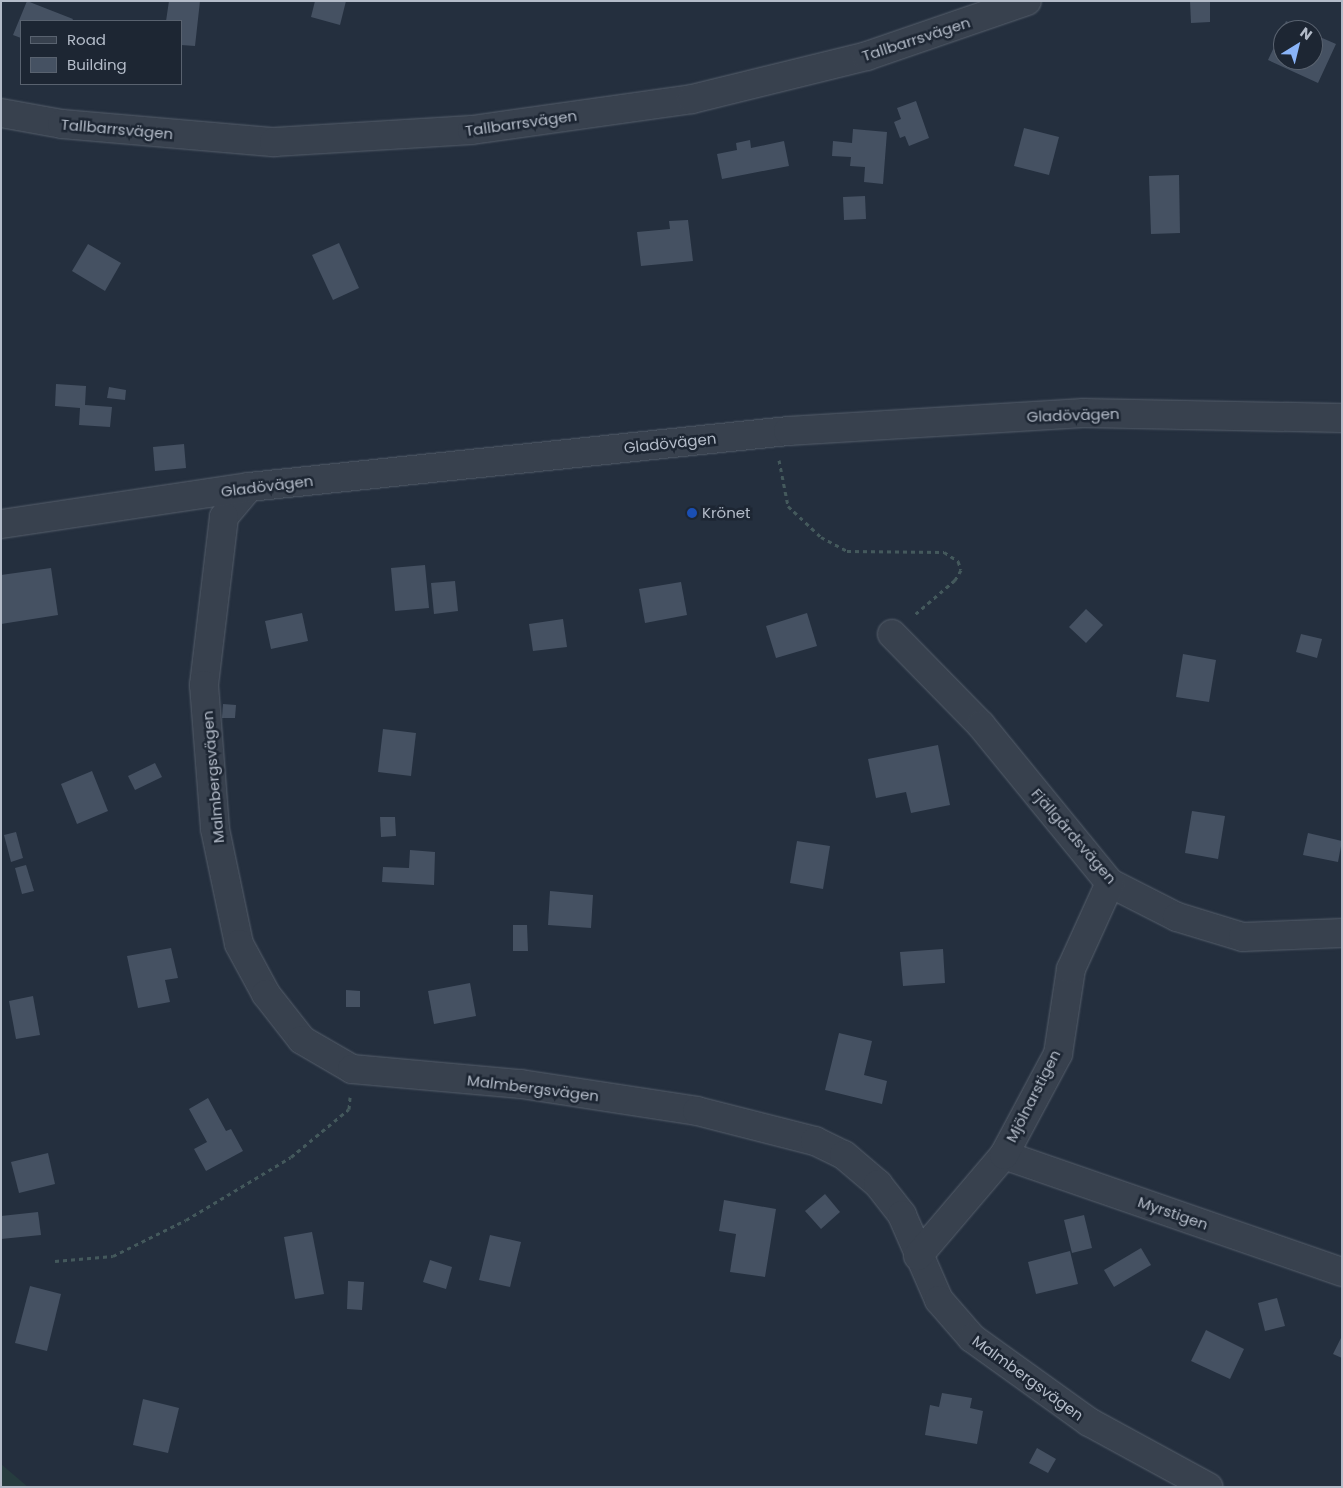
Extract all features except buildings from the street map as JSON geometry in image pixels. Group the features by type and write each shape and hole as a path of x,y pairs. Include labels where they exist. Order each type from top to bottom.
{"street":[{"name":"Tallbarrsvägen","path":"1,113 62,124 274,142 472,130 692,99 867,56 1027,1"},
{"name":"Gladövägen","path":"1,524 249,487 808,429 1083,413 1342,418"},
{"name":"Malmbergsvägen","path":"249,487 224,517 204,685 215,829 239,944 266,994 302,1040 352,1069 521,1084 697,1111 815,1141 844,1155 878,1184 902,1215 918,1256 939,1300 972,1338 1089,1422 1208,1487"},
{"name":"Fjällgårdsvägen","path":"892,634 981,725 1110,883 1177,917 1242,937 1342,933"},
{"name":"Mjölnarstigen","path":"918,1256 1004,1155 1058,1054 1071,969 1110,883"},
{"name":"Myrstigen","path":"1004,1155 1342,1272"}],"path":[{"path":"769,459 789,457"},
{"path":"779,458 788,506 820,537 847,551 944,552 958,561 961,570 955,580 892,634"},
{"path":"56,1261 113,1256 186,1220 291,1157 349,1109 352,1069"}],"green space":[{"path":"1,1464 28,1487 1,1487"}],"place":[{"name":"Krönet","path":"692,513"}]}
